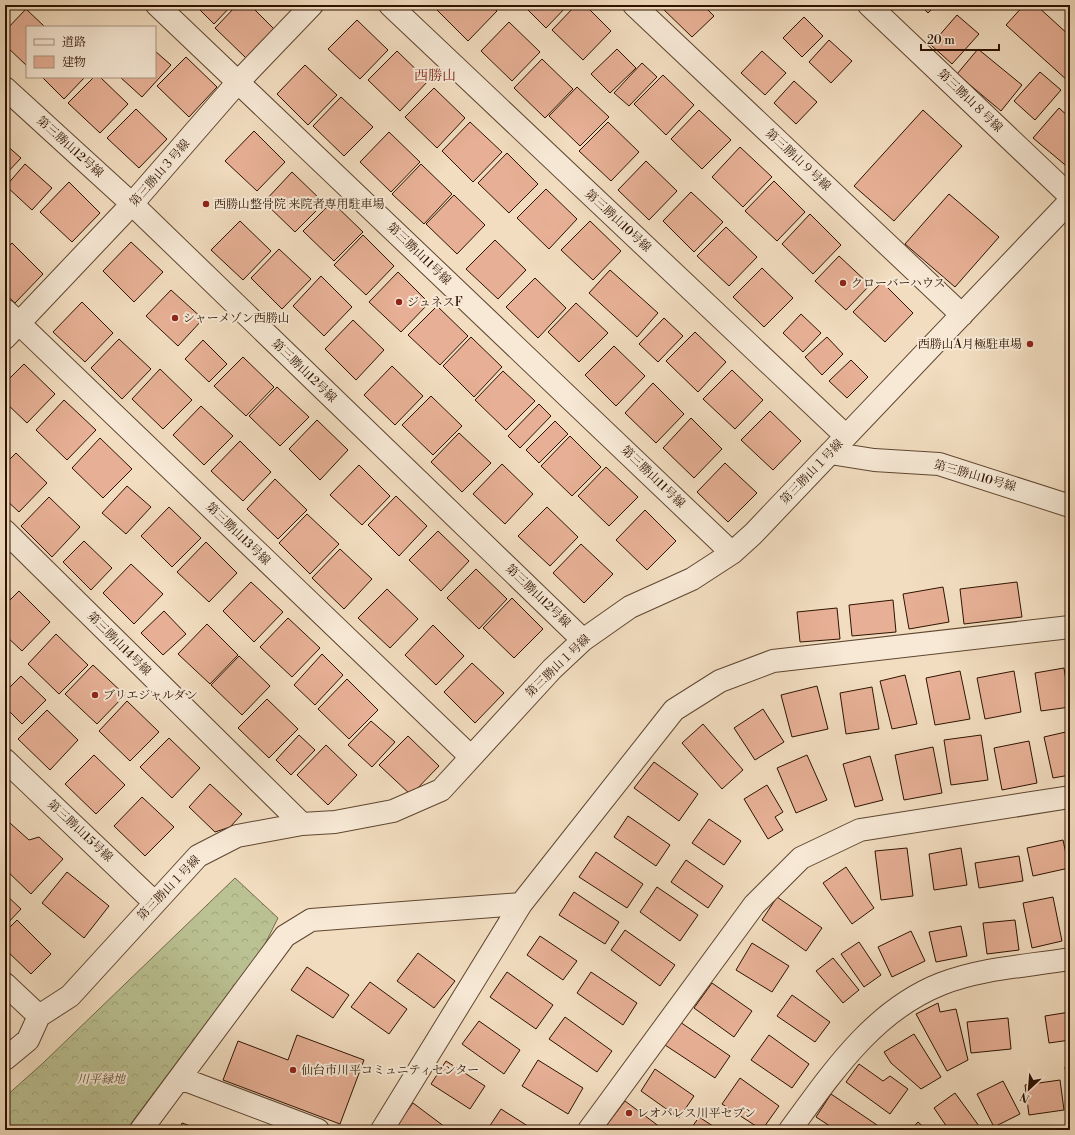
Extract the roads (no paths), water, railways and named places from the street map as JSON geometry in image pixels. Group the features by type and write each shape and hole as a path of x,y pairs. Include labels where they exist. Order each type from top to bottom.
{"street":[{"name":"第三勝山11号線","path":"157,5 732,552"},
{"name":"第三勝山３号線","path":"10,324 132,204 238,82 312,5"},
{"name":"第三勝山10号線","path":"390,5 846,436"},
{"name":"第三勝山９号線","path":"634,5 962,315"},
{"name":"第三勝山８号線","path":"869,5 1070,196"},
{"name":"第三勝山12号線","path":"5,88 132,204 583,640"},
{"name":"第三勝山１号線","path":"39,1016 70,996 154,902 198,856 237,836 302,824 335,822 394,811 441,790 552,669 583,640 630,607 692,579 732,552 753,534 1070,201"},
{"name":"第三勝山13号線","path":"10,324 471,757"},
{"name":"第三勝山10号線","path":"830,453 874,460 939,464 1070,506"},
{"name":"第三勝山14号線","path":"5,531 302,824"},
{"path":"382,1130 521,904 674,710 720,681 774,661 1070,627"},
{"name":"第三勝山15号線","path":"5,760 154,902"},
{"path":"589,1130 754,906 802,858 860,830 1070,797"},
{"path":"142,1130 285,936 312,920 521,904"},
{"path":"790,1130 833,1071 868,1032 909,999 942,983 982,973 1070,959"},
{"path":"5,984 39,1016 28,1040 5,1059"},
{"path":"180,1078 318,1130"}],"place":[{"name":"西勝山整骨院 来院者専用駐車場","path":"206,204"},
{"name":"クローバーハウス","path":"843,283"},
{"name":"ジュネスF","path":"399,302"},
{"name":"シャーメゾン西勝山","path":"175,318"},
{"name":"西勝山A月極駐車場","path":"1030,344"},
{"name":"ブリエジャルダン","path":"95,695"},
{"name":"仙台市川平コミュニティセンター","path":"293,1070"},
{"name":"レオパレス川平セブン","path":"629,1113"}],"district":[{"name":"西勝山","path":"435,76"}],"park label":[{"name":"川平緑地","path":"101,1079"}]}
